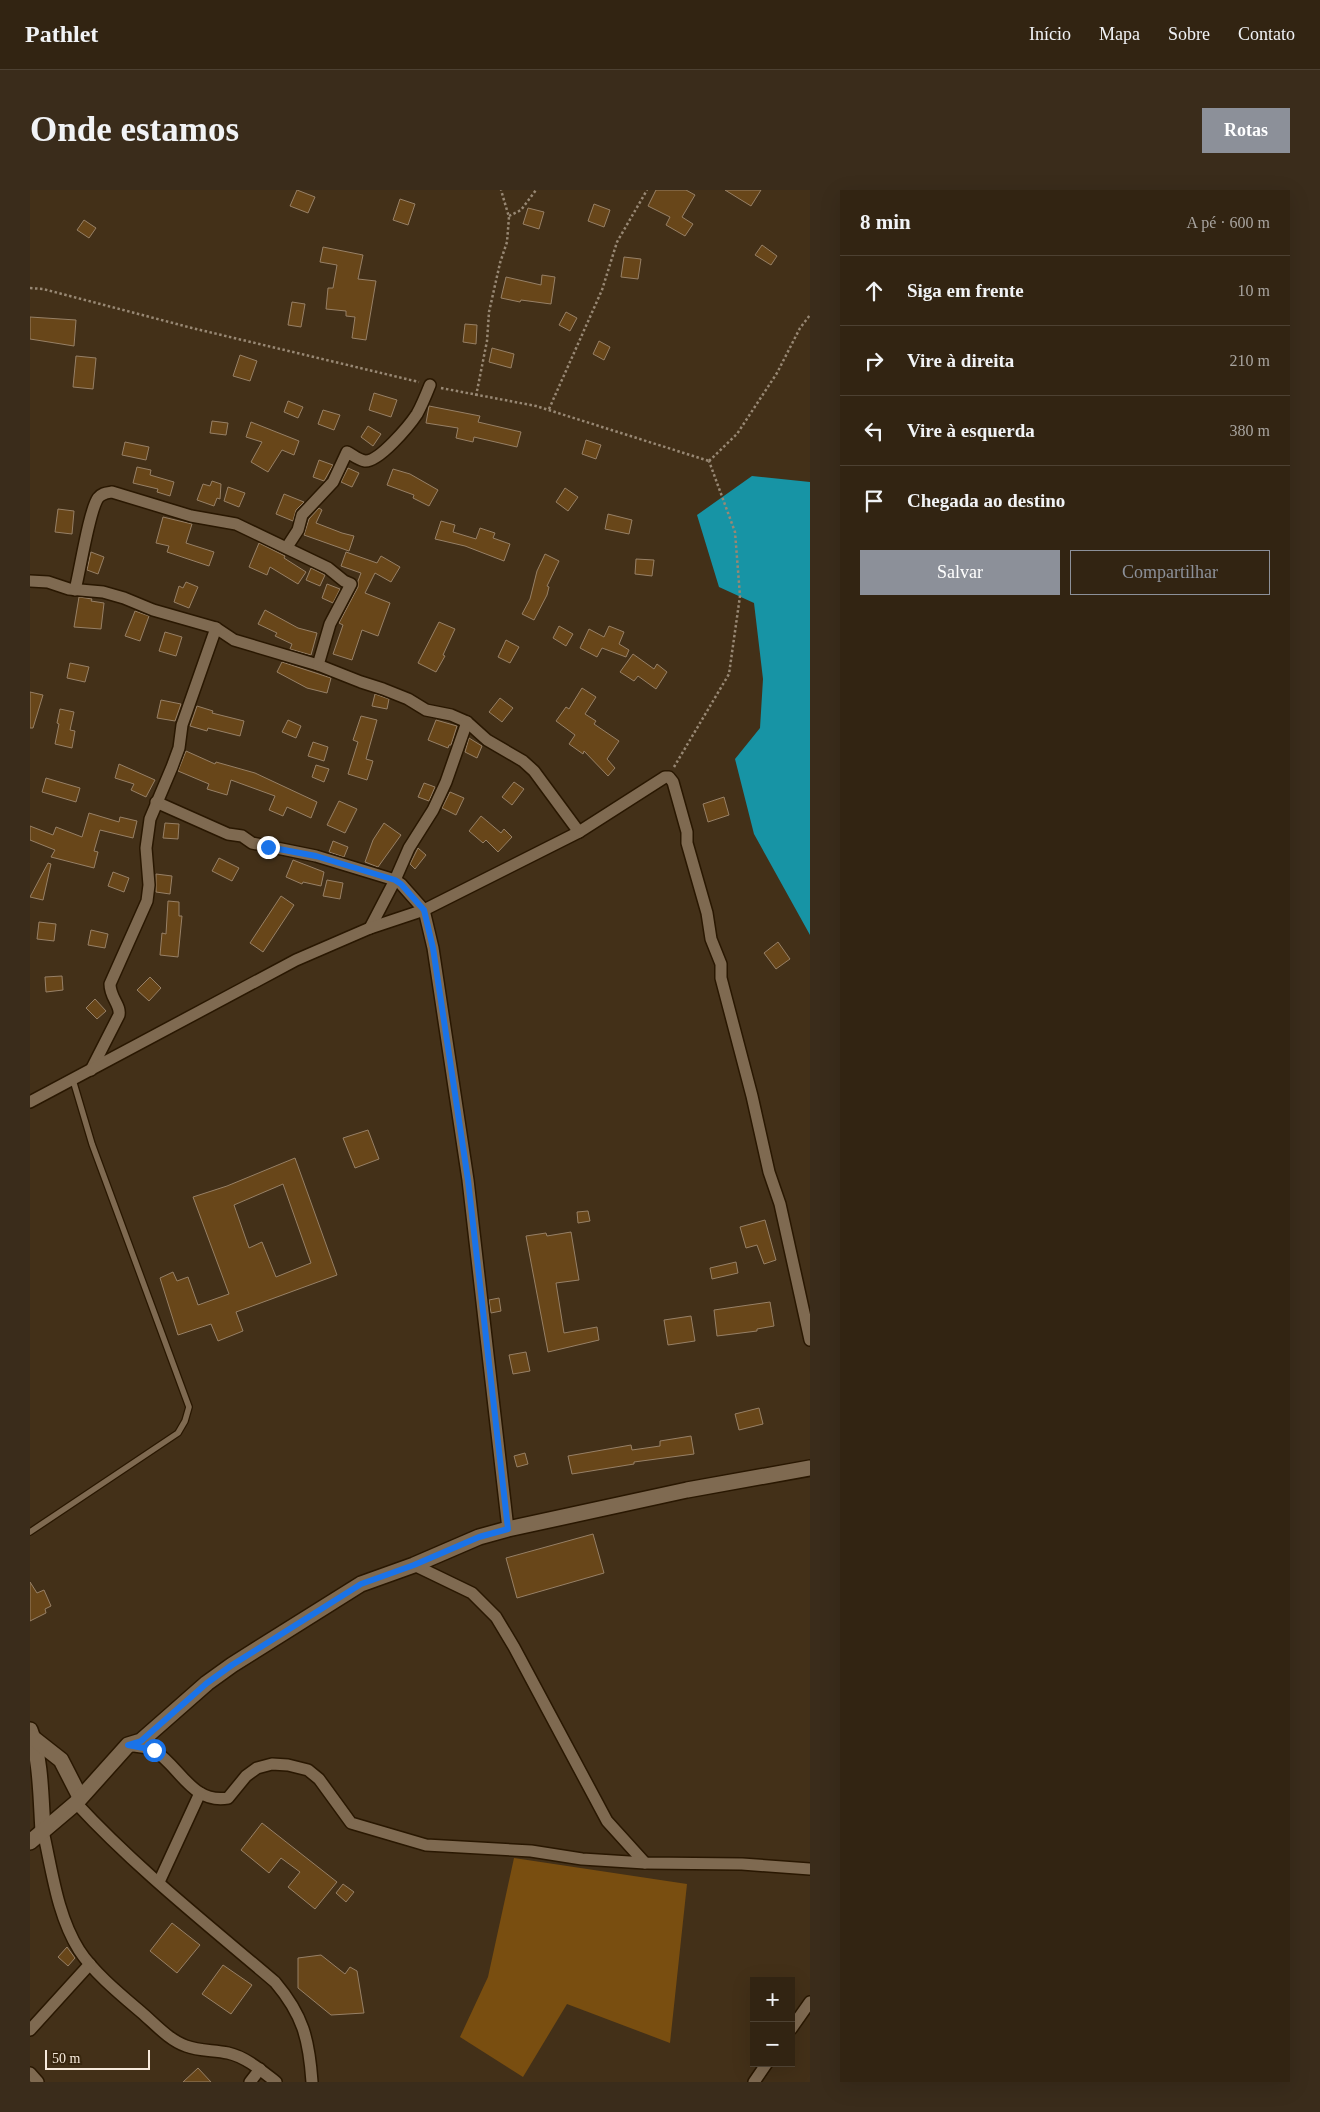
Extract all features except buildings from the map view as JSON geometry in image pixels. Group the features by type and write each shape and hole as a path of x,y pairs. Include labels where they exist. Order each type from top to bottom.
{"street":[{"path":"288,547 298,530 302,515 334,482 347,452 359,460 367,461 374,458 403,432 413,420 430,385"},
{"path":"76,590 93,511 98,498 103,493 112,492 191,516 236,524 288,547 328,568 344,581 351,584 330,624 318,665"},
{"path":"30,581 48,582 76,590 103,592 154,610 216,628 234,640 318,665 408,699 426,710 451,715 467,722 487,740 523,761 534,771 578,832"},
{"path":"91,1070 120,1012 110,992 110,984 147,901 149,885 146,848 150,819 179,748 182,725 216,628"},
{"path":"370,928 409,848 433,810 446,782 467,722"},
{"path":"30,1102 296,960 370,928 424,910 578,832 665,777 668,777 674,782 687,832 686,843 707,913 711,939 721,964 722,978 769,1172 780,1204 810,1340"},
{"path":"156,802 228,834 242,836 252,843 316,856 395,880 401,884 424,910 433,948 445,1021 468,1180 508,1529"},
{"path":"30,1842 78,1800 128,1745 141,1741 207,1683 276,1635 361,1584 414,1565 479,1537 508,1529 687,1490 810,1468"},
{"path":"414,1565 472,1593 496,1617 607,1821 645,1863"},
{"path":"32,1734 61,1760 78,1800 104,1832 275,1982 291,2001 303,2026 310,2055 312,2082"},
{"path":"32,1734 43,1831 60,1904 71,1935 80,1951 90,1964 133,2006 170,2036 186,2046 228,2053 245,2060 276,2082"},
{"path":"128,1745 154,1750 190,1787 211,1798 228,1798 246,1776 257,1768 272,1764 288,1764 308,1770 319,1779 351,1823 426,1845 531,1851 582,1858 645,1863 742,1864 810,1869"},
{"path":"159,1882 200,1793"},
{"path":"30,2030 90,1964"},
{"path":"795,2023 810,2002"},
{"path":"754,2082 764,2067"},
{"path":"250,2082 260,2069"},
{"path":"30,2073 38,2082"}],"lane":[{"path":"30,1532 178,1433 186,1421 189,1407 92,1144 73,1080"}],"path":[{"path":"476,396 487,341 489,312 500,263 507,242 509,217 501,190"},
{"path":"509,217 521,210 536,190"},
{"path":"549,410 602,290 617,242 647,190"},
{"path":"30,288 43,289 192,328 476,396 549,410 710,461"},
{"path":"710,461 737,434 777,373 800,328 810,314"},
{"path":"668,777 729,674 740,596 735,532 710,461"}],"shaded area":[{"path":"514,1858 687,1884 670,2043 567,2004 523,2077 460,2037 488,1977"}],"water":[{"path":"752,476 810,482 810,935 754,834 735,759 760,728 763,679 754,603 719,587 697,515"}],"route":[{"path":"154,1750 128,1745 141,1741 207,1683 268,1640 361,1584 414,1565 479,1537 508,1529 468,1180 445,1021 433,948 424,910 401,884 395,880 316,856 268,847"}]}
